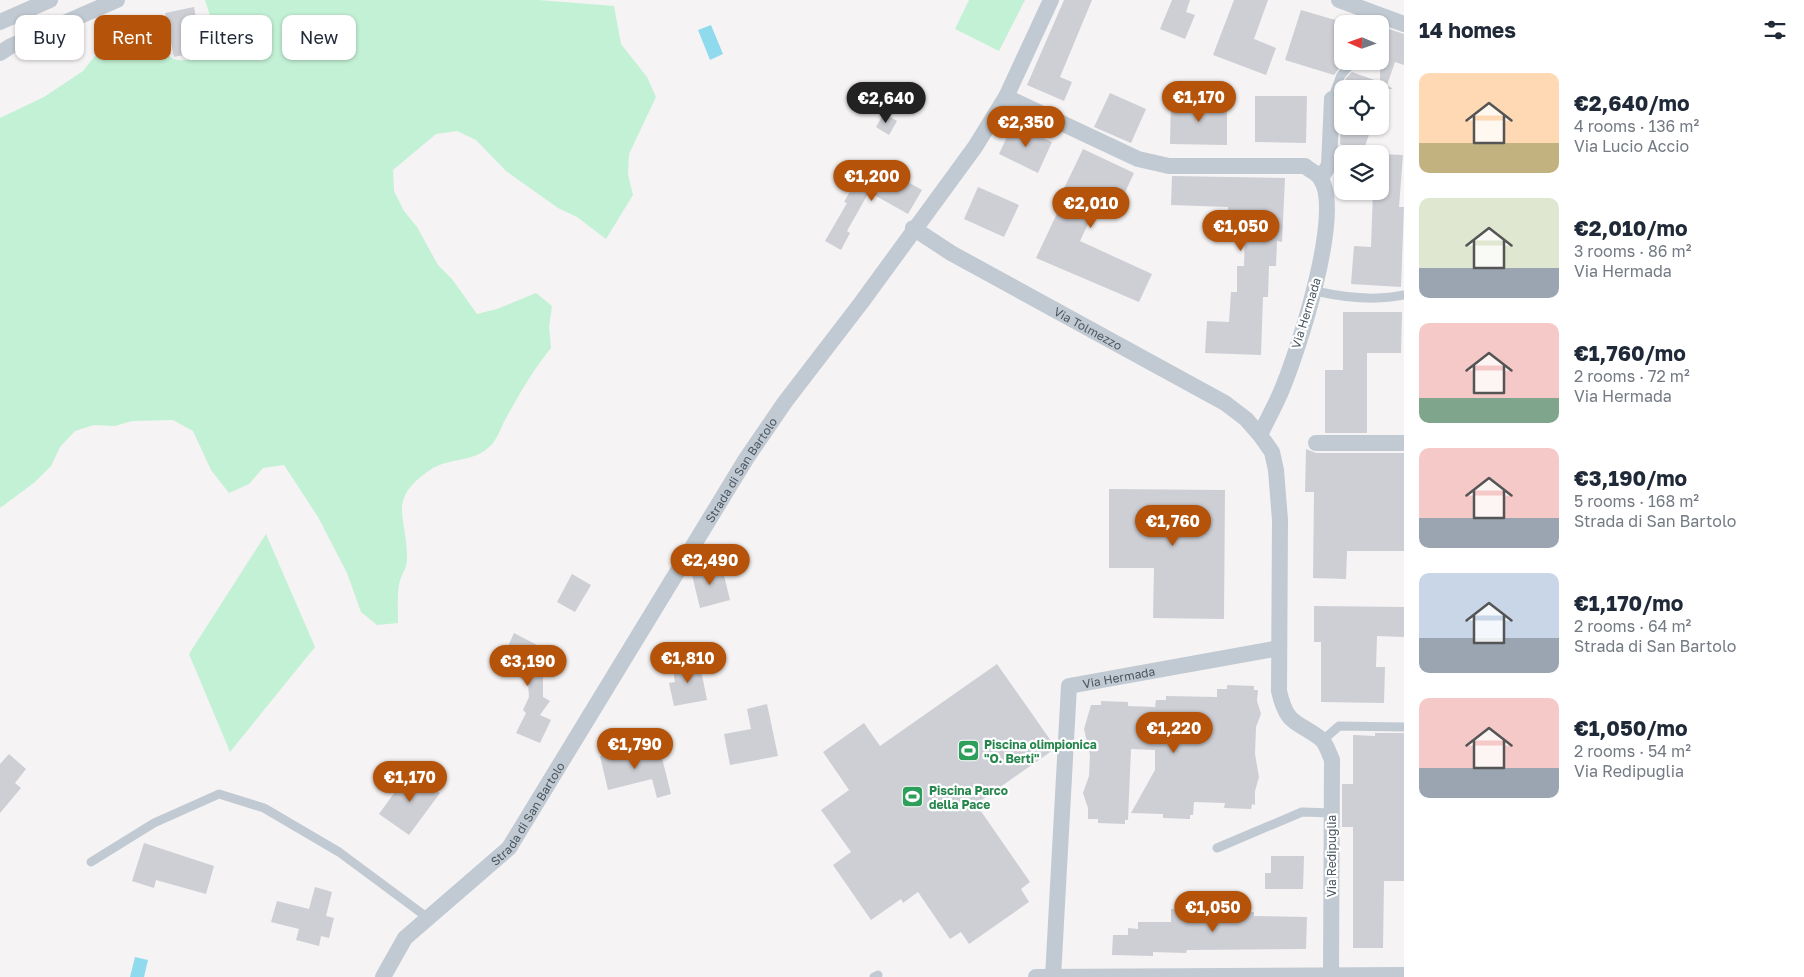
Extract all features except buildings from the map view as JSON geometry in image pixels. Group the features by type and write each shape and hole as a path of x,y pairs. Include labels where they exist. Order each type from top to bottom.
{"street":[{"path":"0,22 50,0"},
{"path":"0,53 11,46 117,0"},
{"name":"Strada di San Bartolo","path":"382,977 405,938 509,848 746,459 913,228 975,147 1006,97 1051,0"},
{"path":"1339,0 1367,15"},
{"path":"1389,22 1404,24"},
{"path":"1006,97 1138,159 1170,166 1305,166 1321,178 1329,165 1332,100"},
{"name":"Via Hermada","path":"1260,435 1280,394 1315,290 1326,232 1326,198 1321,178"},
{"name":"Via Tolmezzo","path":"913,228 951,253 1225,403 1246,419 1260,435"},
{"path":"1260,435 1272,452 1279,492 1279,691 1285,712 1290,720 1323,740"},
{"path":"1316,443 1404,443"},
{"name":"Via Hermada","path":"1053,977 1069,686 1279,648"},
{"name":"Via Redipuglia","path":"1323,740 1332,760 1331,976"},
{"path":"1036,977 1404,976"}],"lane":[{"path":"1332,100 1341,75 1346,70"},
{"path":"1315,290 1334,295 1394,297 1404,295"},
{"path":"1323,740 1339,726 1404,727"},
{"path":"90,862 154,823 219,794 264,808 339,852 428,918"},
{"path":"1217,848 1302,812 1332,813"}],"green space":[{"path":"205,0 538,0 614,6 621,44 647,77 656,97 629,154 628,175 633,195 606,239 577,217 558,208 506,171 476,140 457,131 436,134 393,170 394,191 404,211 417,227 438,265 452,279 477,314 497,309 536,293 552,306 549,327 551,348 522,391 492,444 476,456 445,463 430,470 416,481 408,490 403,500 402,509 407,561 399,585 398,623 377,625 361,612 347,573 318,517 284,465 263,468 249,484 229,493 211,470 193,431 173,420 132,421 115,426 94,425 75,431 60,447 51,466 35,482 0,508 0,118 44,97 83,71 94,57 94,60 171,60 171,58 178,60 272,60 272,15 210,15"},
{"path":"969,0 1025,0 999,51 955,29"},
{"path":"266,534 315,647 230,752 189,654"}],"water":[{"path":"711,25 723,54 710,60 698,30"},
{"path":"135,957 148,960 144,977 130,977"}],"place":[{"name":"Piscina olimpionica \"O. Berti\"","path":"968,751"},
{"name":"Piscina Parco della Pace","path":"913,797"}]}
